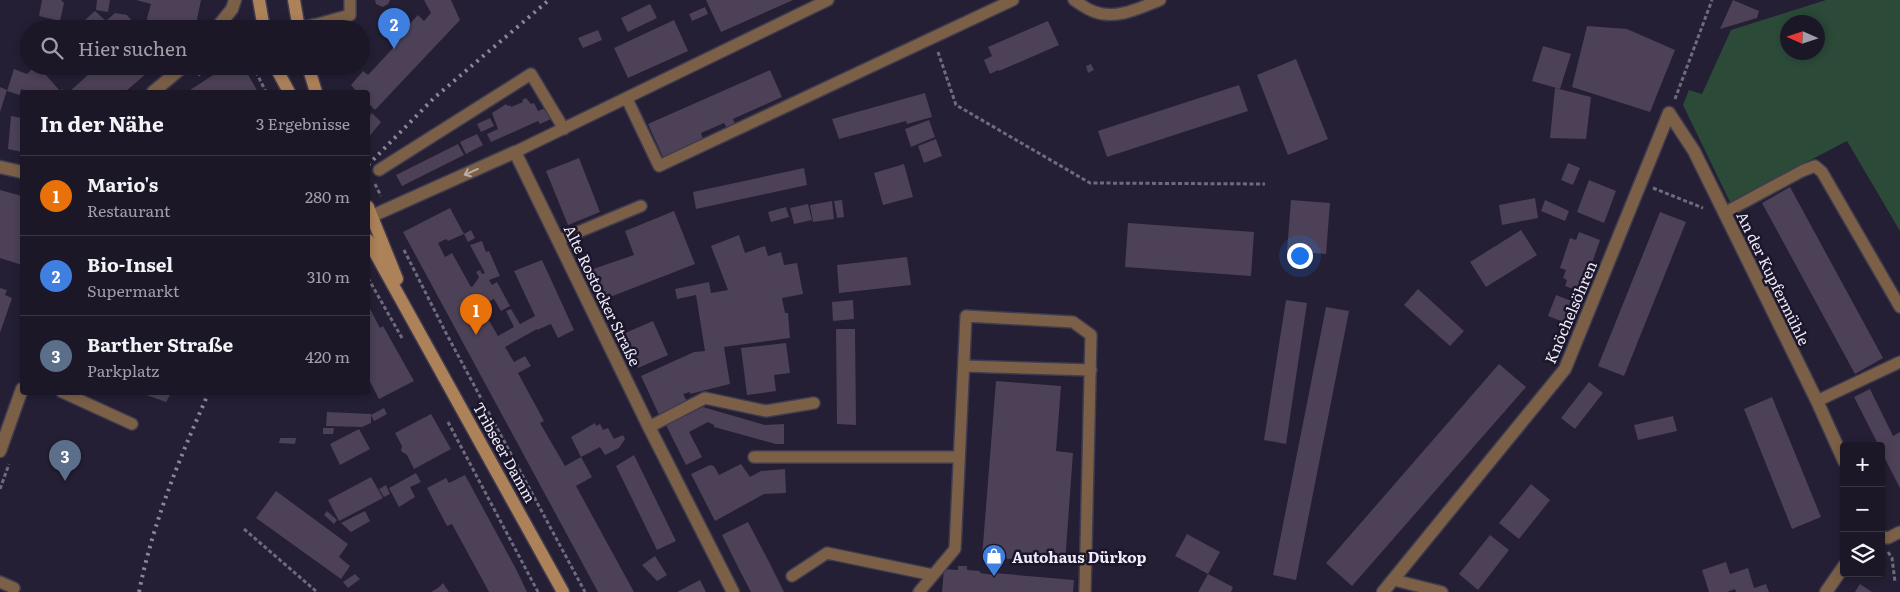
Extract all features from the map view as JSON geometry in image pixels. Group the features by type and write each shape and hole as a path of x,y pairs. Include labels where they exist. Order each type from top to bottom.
{"main road":[{"path":"258,0 262,20"},
{"path":"294,0 297,20"},
{"path":"280,75 288,90"},
{"path":"311,75 315,90"},
{"name":"Tribseer Damm","path":"370,211 417,328"},
{"name":"Tribseer Damm","path":"370,244 563,592"}],"street":[{"path":"223,20 232,8 235,0"},
{"path":"155,90 173,75"},
{"name":"Knöchelsöhren","path":"1383,592 1565,369 1669,113"},
{"name":"An der Kupfermühle","path":"1669,113 1694,151 1817,401 1840,452"},
{"path":"370,211 387,210 515,152"},
{"name":"Alte Rostocker Straße","path":"515,152 649,427 733,592"},
{"path":"0,167 20,172"},
{"path":"0,451 20,395"},
{"path":"1826,592 1840,572"}],"lane":[{"path":"332,20 350,15 350,0"},
{"path":"515,152 828,0"},
{"path":"627,99 659,166 1012,0"},
{"path":"1074,0 1095,12 1114,14 1133,11 1160,0"},
{"path":"375,173 531,74 564,129"},
{"path":"1724,213 1802,171 1815,166 1822,172 1900,308"},
{"path":"559,240 642,206"},
{"path":"919,592 955,549 966,316 1073,322 1091,335 1086,592"},
{"path":"1817,401 1900,362"},
{"path":"964,366 1091,370"},
{"path":"69,395 132,424"},
{"path":"649,427 705,398 766,411 814,403"},
{"path":"754,457 959,457"},
{"path":"1885,538 1900,532"},
{"path":"792,576 827,553 933,575"},
{"path":"1394,580 1442,592"},
{"path":"0,582 14,588"}],"path":[{"path":"1669,113 1712,0"},
{"path":"933,38 956,104 1090,183 1265,184"},
{"path":"258,75 265,90"},
{"path":"375,173 387,210"},
{"path":"1641,183 1707,209"},
{"path":"404,248 446,333 585,592"},
{"path":"370,282 405,344"},
{"path":"448,421 538,592"},
{"path":"244,529 317,592"},
{"path":"1887,552 1892,558 1895,582"}],"green space":[{"path":"1826,0 1900,0 1900,231 1847,141 1730,202 1683,105 1689,90 1702,94 1731,30"}],"building":[{"path":"42,0 61,0 64,3 60,20 39,16"},
{"path":"97,0 110,0 108,12 96,10"},
{"path":"136,0 201,0 197,20 147,20 151,4"},
{"path":"375,0 390,0 383,7 376,4"},
{"path":"424,0 451,0 460,20 375,110 370,105 370,90 355,90 351,85 360,75 370,75 394,47 394,41 418,15 424,21 431,13"},
{"path":"706,0 793,0 721,32"},
{"path":"1733,0 1759,11 1757,18 1720,29"},
{"path":"650,4 657,18 628,32 621,18"},
{"path":"705,7 708,14 692,21 689,14"},
{"path":"95,11 105,20 85,20"},
{"path":"115,13 127,15 131,20 107,20"},
{"path":"674,20 688,51 628,78 614,48"},
{"path":"1048,21 1059,45 990,74 984,60 992,56 988,47"},
{"path":"1587,26 1627,29 1675,50 1650,112 1572,87"},
{"path":"598,30 602,40 583,48 578,38"},
{"path":"1543,46 1571,54 1560,89 1532,81"},
{"path":"1296,59 1328,139 1288,155 1257,75"},
{"path":"1091,64 1094,70 1088,73 1086,66"},
{"path":"14,69 20,71 20,75 46,75 59,90 21,89 20,95 7,91"},
{"path":"770,70 782,97 733,119 735,124 727,128 724,123 701,133 703,139 663,157 648,124"},
{"path":"88,75 145,75 127,90 71,90"},
{"path":"213,75 248,75 257,90 190,90"},
{"path":"1239,85 1248,111 1107,157 1098,131"},
{"path":"0,87 7,90 0,112"},
{"path":"1555,88 1591,97 1586,139 1550,138"},
{"path":"925,93 932,117 907,124 906,121 839,139 832,119"},
{"path":"526,98 531,104 534,103 538,111 546,108 551,119 540,124 538,121 491,142 487,134 498,129 492,113 506,104 511,107 523,102 522,100"},
{"path":"372,113 381,122 370,136 370,116"},
{"path":"11,116 20,118 20,152 8,149"},
{"path":"490,118 494,126 481,132 477,124"},
{"path":"929,120 935,137 911,147 905,129"},
{"path":"477,134 483,145 466,154 460,142"},
{"path":"936,139 942,156 924,163 918,146"},
{"path":"458,144 464,155 402,186 396,175"},
{"path":"579,158 600,212 568,225 546,171"},
{"path":"1568,163 1580,168 1573,185 1561,180"},
{"path":"904,164 913,197 883,205 874,173"},
{"path":"804,168 807,185 696,209 693,192"},
{"path":"1589,180 1616,191 1604,223 1577,212"},
{"path":"1790,187 1883,358 1855,374 1762,203"},
{"path":"0,190 20,195 20,264 0,258"},
{"path":"1535,198 1538,218 1502,225 1499,205"},
{"path":"842,200 844,217 837,218 834,201"},
{"path":"1291,200 1330,203 1326,254 1287,251"},
{"path":"1545,200 1569,211 1565,221 1541,211"},
{"path":"832,201 834,219 813,222 810,205"},
{"path":"808,204 812,220 794,224 790,208"},
{"path":"786,207 789,217 771,222 768,212"},
{"path":"450,208 464,234 438,243 445,257 452,253 471,287 479,277 476,272 480,270 482,274 485,273 470,245 482,241 486,252 489,251 500,276 489,280 492,285 497,282 510,306 501,311 494,299 490,301 482,300 480,305 498,336 514,327 506,311 511,309 520,324 535,316 514,271 542,260 574,330 558,338 551,324 537,329 505,347 514,362 525,356 531,366 518,373 544,421 540,423 565,466 581,457 592,477 576,486 634,592 598,592 403,232"},
{"path":"674,211 695,264 605,299 593,269 634,255 625,231"},
{"path":"1660,212 1686,222 1624,376 1598,366"},
{"path":"1128,223 1254,232 1251,276 1125,267"},
{"path":"471,230 475,238 468,242 464,234"},
{"path":"1521,230 1537,255 1486,287 1470,262"},
{"path":"1579,232 1600,240 1584,286 1581,285 1579,291 1565,286 1567,280 1563,278 1566,270 1560,268 1570,238 1576,240"},
{"path":"739,235 745,253 765,246 768,256 781,252 784,265 797,263 803,294 782,298 785,313 788,313 790,338 724,347 730,384 683,394 688,403 660,417 641,376 694,352 705,351 696,295 677,299 675,289 709,282 711,293 728,290 711,246"},
{"path":"907,257 911,285 839,293 837,265"},
{"path":"0,288 7,290 5,295 12,298 0,333"},
{"path":"1418,289 1464,331 1450,346 1404,305"},
{"path":"1556,295 1574,302 1566,323 1548,316"},
{"path":"853,300 854,319 833,321 832,302"},
{"path":"1286,300 1307,303 1286,444 1264,440"},
{"path":"1326,307 1349,311 1296,580 1273,575"},
{"path":"370,309 380,328 383,326 414,381 379,399 370,382"},
{"path":"653,321 668,355 638,368 623,334"},
{"path":"836,329 855,329 856,425 837,424"},
{"path":"786,343 790,373 774,375 776,391 747,395 741,348"},
{"path":"1499,364 1526,387 1352,586 1326,563"},
{"path":"996,381 1061,386 1056,451 1073,453 1065,563 982,557"},
{"path":"1589,382 1603,393 1575,429 1561,418"},
{"path":"1870,389 1893,436 1900,432 1900,488 1885,459 1885,442 1877,442 1854,397"},
{"path":"146,395 170,395 166,402"},
{"path":"1772,397 1821,517 1792,529 1744,409"},
{"path":"703,407 765,425 784,424 784,444 776,444 714,427 714,425 708,422 689,432 702,457 686,465 666,425"},
{"path":"384,408 387,414 374,421 371,415"},
{"path":"327,412 371,414 371,423 362,427 326,426"},
{"path":"431,414 451,449 414,469 407,455 401,451 402,446 395,433"},
{"path":"1673,416 1677,431 1638,440 1634,425"},
{"path":"595,423 596,426 600,424 603,430 608,428 614,439 623,435 625,439 619,448 605,455 600,447 581,457 571,437"},
{"path":"323,428 334,428 333,434 323,434"},
{"path":"359,429 370,449 340,465 330,444"},
{"path":"280,438 296,438 295,444 279,443"},
{"path":"634,455 676,541 657,550 616,466"},
{"path":"741,464 750,477 761,471 785,469 786,493 764,494 715,521 691,474 710,465 714,466 719,475"},
{"path":"416,473 421,482 410,487 415,497 399,507 389,488"},
{"path":"465,475 527,592 489,592 452,524 447,526 427,488 446,478 449,483"},
{"path":"371,477 383,498 339,521 328,500"},
{"path":"1531,484 1550,500 1519,539 1499,523"},
{"path":"386,485 390,494 384,497 379,489"},
{"path":"276,491 348,544 339,557 350,566 341,579 256,518"},
{"path":"327,511 337,520 334,524 324,515"},
{"path":"365,511 370,521 351,532 341,523"},
{"path":"748,522 784,592 751,592 741,573 722,535"},
{"path":"1187,534 1220,552 1208,574 1175,556"},
{"path":"1490,535 1509,550 1478,590 1459,574"},
{"path":"655,556 667,575 657,581 642,565"},
{"path":"1726,562 1730,574 1748,568 1754,588 1766,584 1769,592 1736,592 1735,589 1727,592 1709,592 1702,570"},
{"name":"Autohaus Dürkop","path":"958,566 967,566 967,570 993,575 994,573 1074,580 1073,592 942,592 944,569 958,570"},
{"path":"355,574 360,579 348,588 343,582"},
{"path":"1208,574 1233,587 1231,592 1198,592"},
{"path":"700,580 706,592 677,592"},
{"path":"443,583 449,592 431,592 438,588"},
{"path":"1860,584 1872,592 1855,592"}],"railway":[{"path":"370,163 434,98 549,0"},
{"path":"139,592 152,540 168,490 208,395"}],"place":[{"name":"Bio-Insel","path":"394,49"},
{"name":"Mario's","path":"476,335"},
{"name":"Barther Straße","path":"65,481"},
{"name":"Autohaus Dürkop","path":"994,577"}]}
